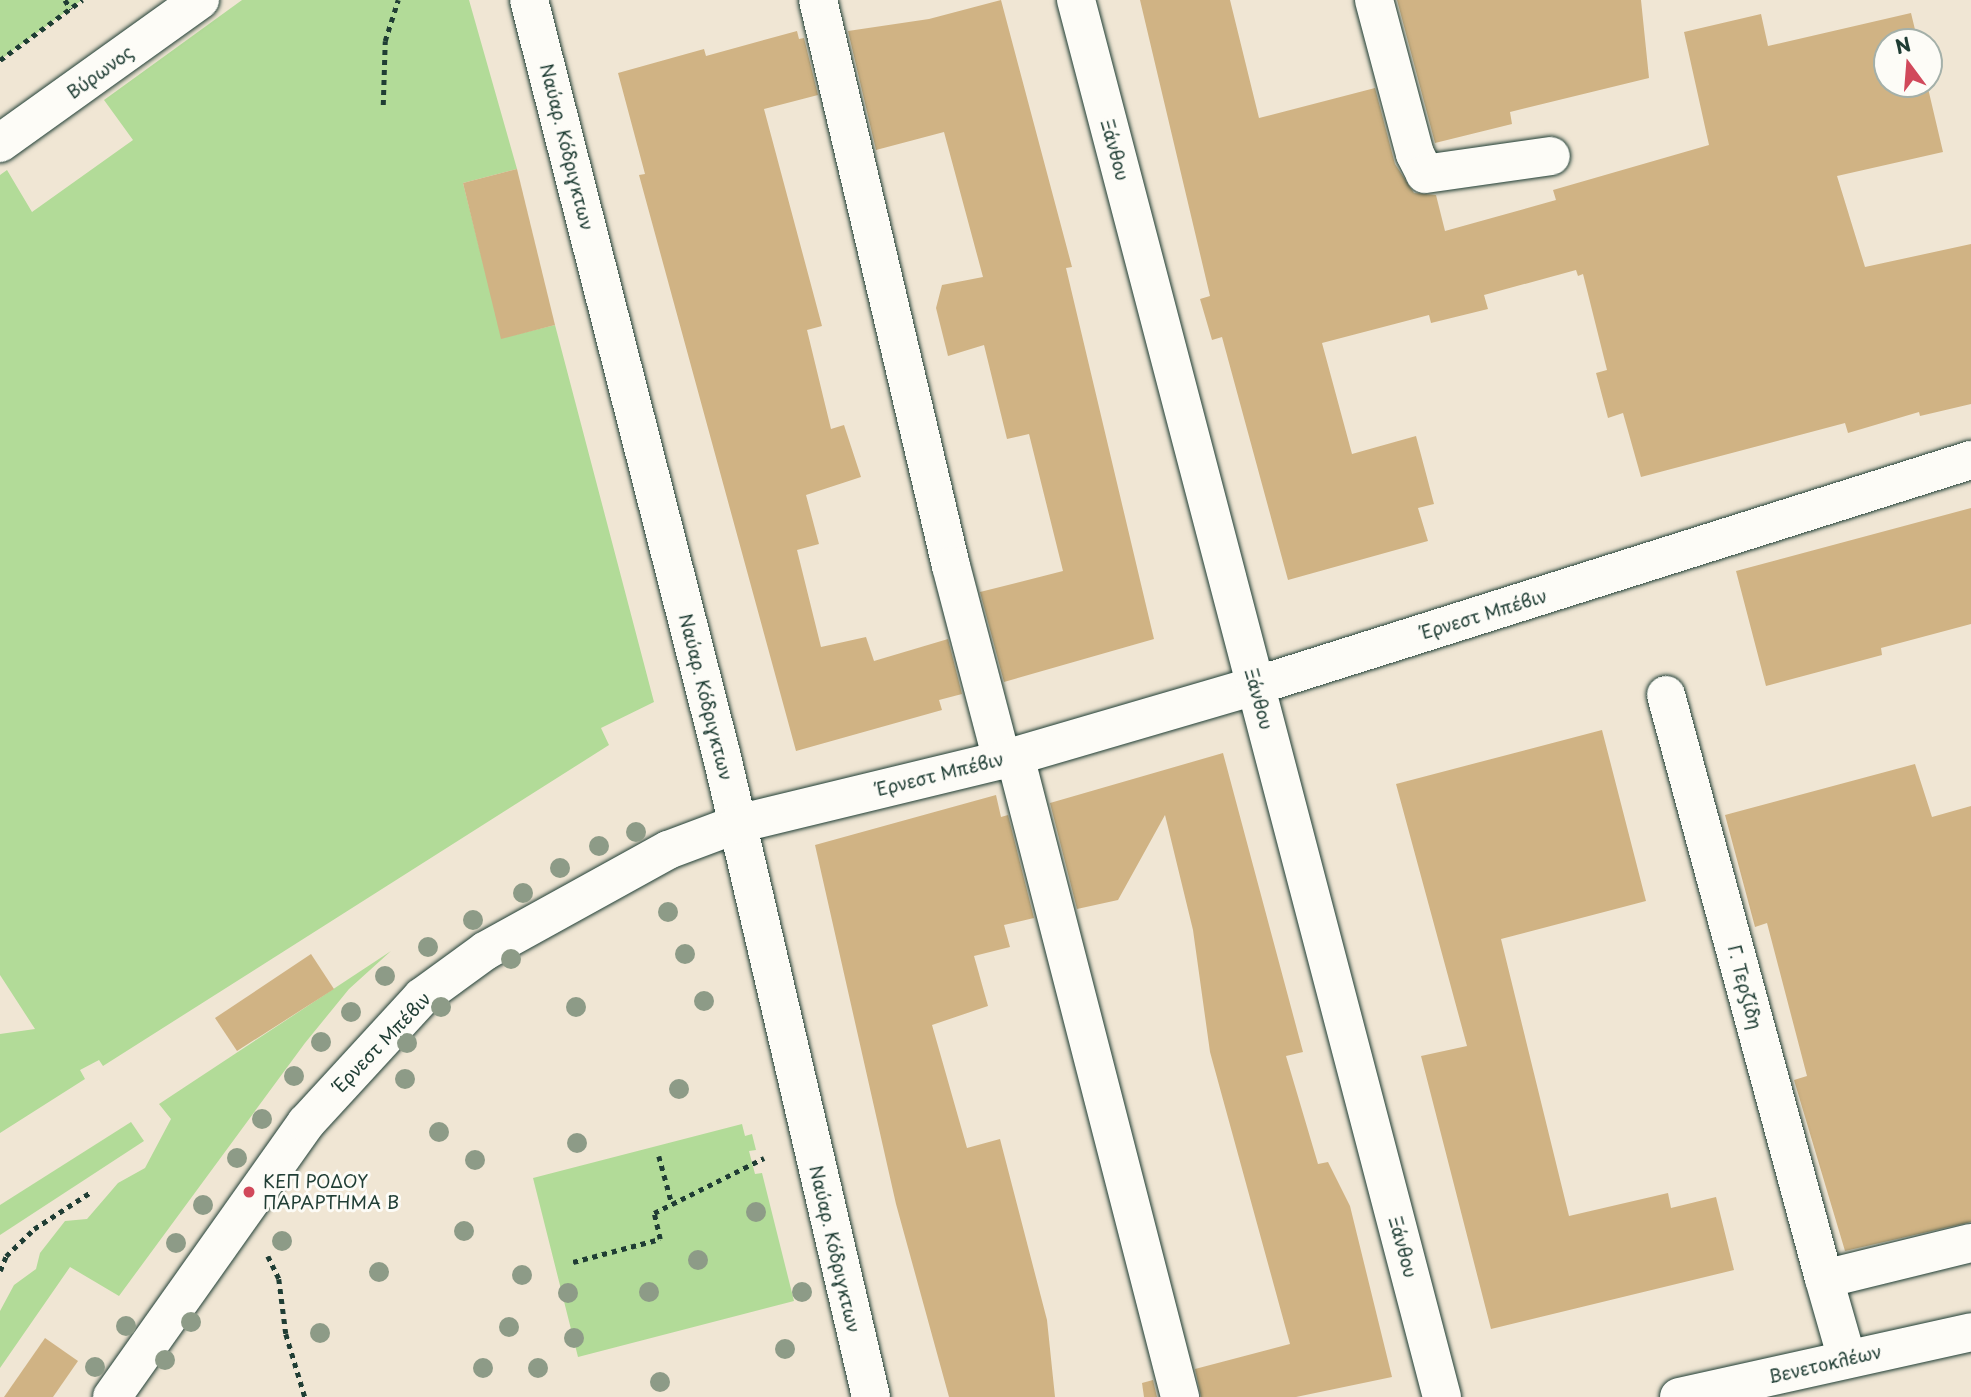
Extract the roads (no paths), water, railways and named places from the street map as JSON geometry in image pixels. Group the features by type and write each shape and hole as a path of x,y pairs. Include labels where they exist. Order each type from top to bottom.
{"street":[{"name":"Βύρωνος","path":"0,144 200,0"},
{"name":"Ναύαρ. Κόδριγκτων","path":"529,0 737,824 871,1397"},
{"path":"818,0 951,566 1009,758 1181,1397"},
{"name":"Ξάνθου","path":"1076,0 1442,1397"},
{"path":"1374,0 1415,154 1425,174 1551,156"},
{"name":"Έρνεστ Μπέβιν","path":"111,1397 306,1124 358,1062 422,997 485,951 668,850 737,824 1009,758 1255,685 1971,460"},
{"name":"Γ. Τερζίδη","path":"1666,695 1847,1359"},
{"path":"1824,1279 1971,1243"},
{"name":"Βενετοκλέων","path":"1679,1397 1971,1332"}],"place":[{"name":"ΚΕΠ ΡΟΔΟΥ ΠΑΡΑΡΤΗΜΑ Β","path":"249,1192"}]}
